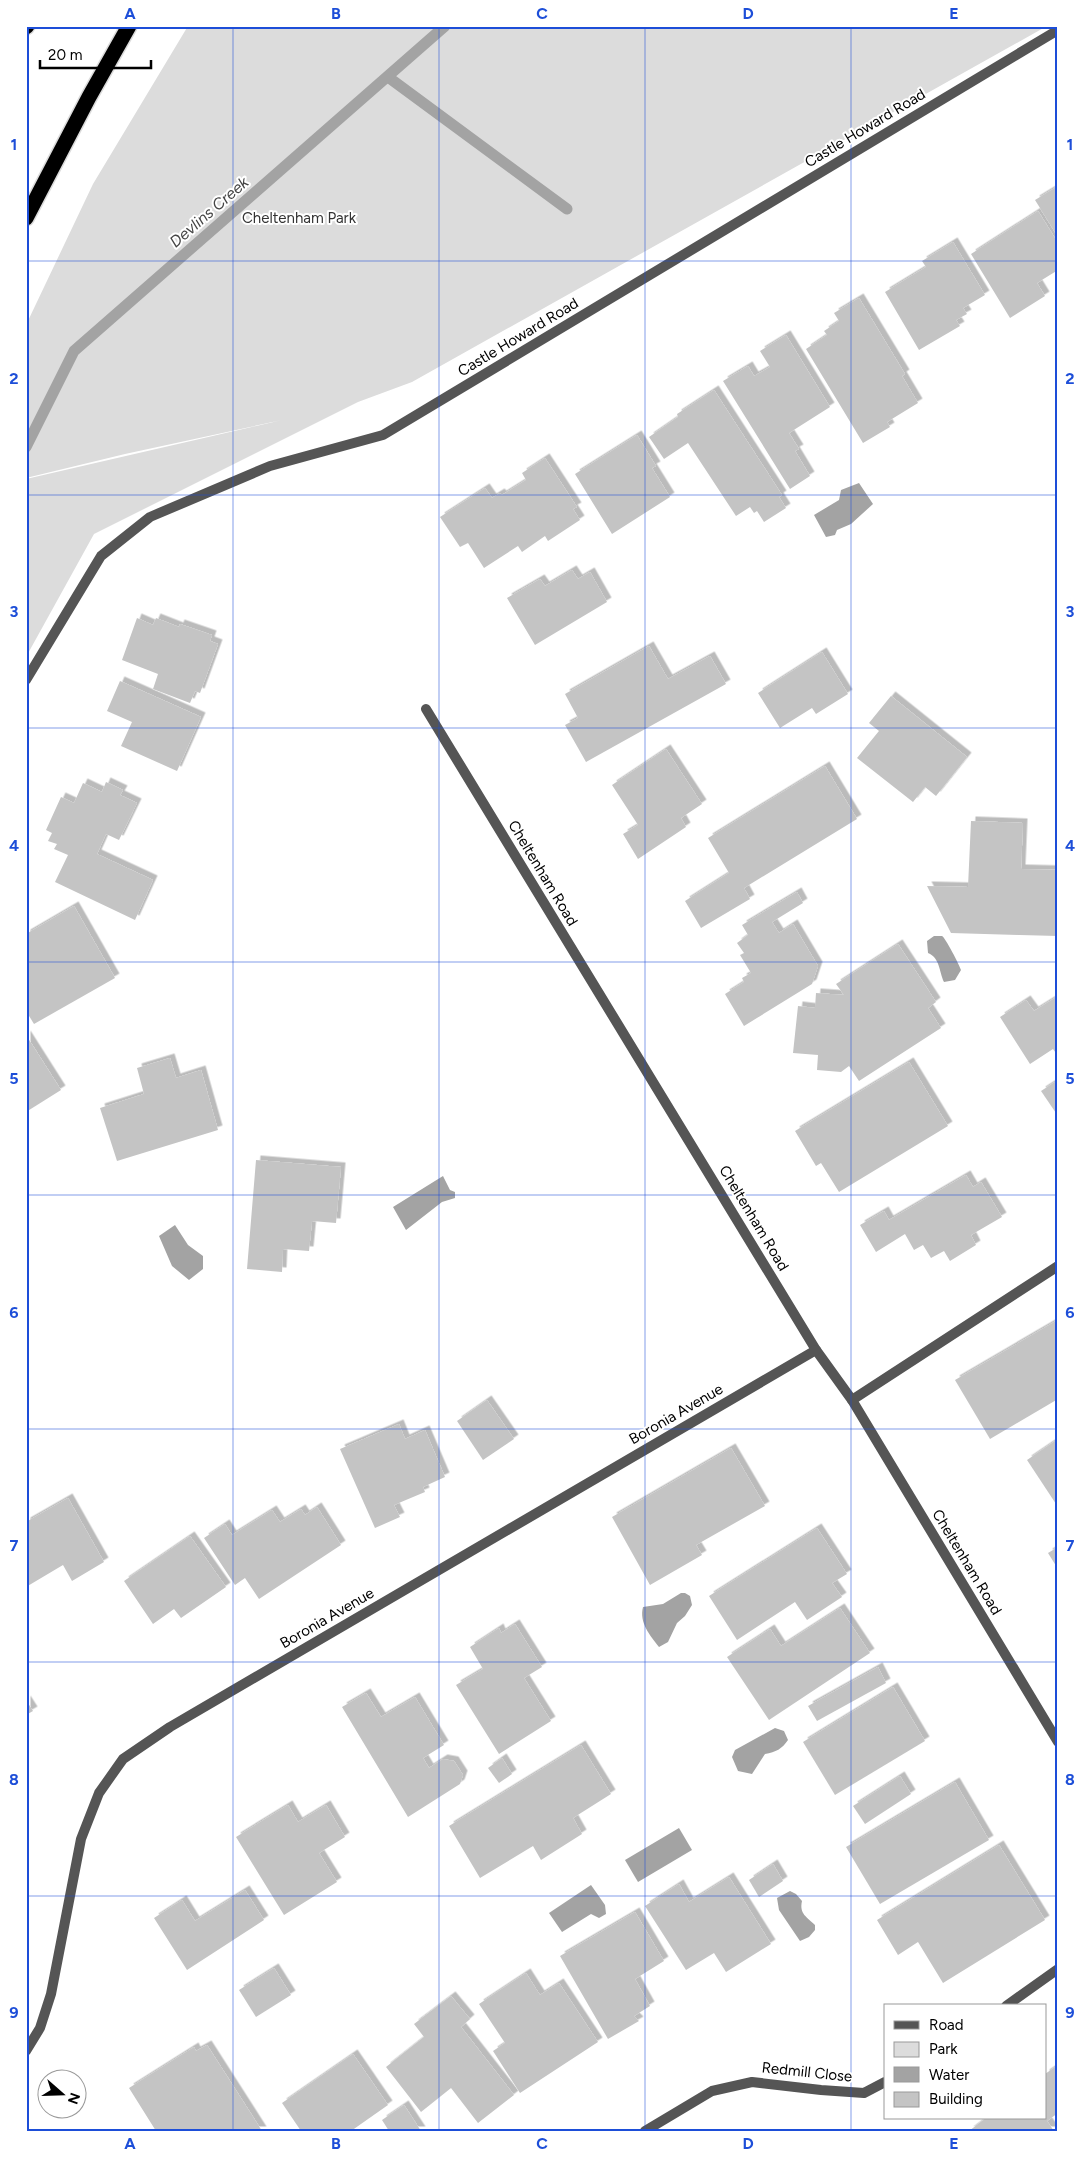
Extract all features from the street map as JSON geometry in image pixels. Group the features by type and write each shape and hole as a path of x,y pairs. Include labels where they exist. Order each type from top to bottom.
{"highway":[{"path":"26,218 89,97 130,26"}],"street":[{"name":"Castle Howard Road","path":"26,680 102,556 150,517 270,466 383,435 1058,30"},
{"name":"Cheltenham Road","path":"426,709 816,1350 852,1400 1058,1742"},
{"path":"852,1400 1058,1266"},
{"name":"Boronia Avenue","path":"26,2051 40,2028 51,1994 81,1839 99,1793 123,1759 170,1727 816,1350"},
{"path":"1009,2004 1058,1970"},
{"name":"Redmill Close","path":"645,2131 712,2091 752,2082 864,2093 884,2083"}],"green space":[{"name":"Cheltenham Park","path":"188,26 1047,26 412,382 358,402 94,534 26,657 26,479 282,420 125,454 26,478 26,325 93,184"}],"water":[{"path":"859,483 873,504 851,524 837,530 835,535 826,537 814,515 839,500 841,490"},
{"path":"934,936 942,936 944,938 958,963 961,970 955,980 944,982 937,961 928,953 927,941"},
{"path":"443,1176 450,1190 455,1192 455,1198 442,1202 406,1230 393,1207"},
{"path":"175,1225 188,1245 203,1256 203,1269 189,1280 172,1266 159,1236"},
{"path":"681,1593 690,1596 692,1605 685,1616 677,1623 668,1642 659,1647 644,1624 643,1607 663,1604"},
{"path":"775,1728 784,1731 788,1740 786,1743 778,1750 765,1754 752,1774 738,1771 732,1757 735,1750"},
{"path":"679,1828 692,1850 638,1882 625,1860"},
{"path":"591,1885 605,1905 606,1914 599,1918 591,1914 562,1932 549,1913"},
{"path":"790,1891 796,1894 802,1901 803,1912 815,1925 815,1930 809,1937 800,1941 779,1910 777,1898"}],"building":[{"path":"1058,186 1058,237 1035,200"},
{"path":"1038,211 1058,243 1058,270 1037,283 1045,296 1010,318 971,254"},
{"path":"953,242 985,295 963,308 967,314 956,320 960,326 919,350 885,292 926,267 922,261"},
{"path":"859,298 905,374 902,376 918,403 887,422 890,427 863,443 806,349 827,335 824,331 839,321 834,313"},
{"path":"786,335 830,407 789,433 799,449 795,451 810,476 790,489 723,381 748,366 754,376 770,367 760,351"},
{"path":"714,390 782,495 779,497 786,508 764,522 757,511 754,513 750,507 736,516 688,443 664,459 649,437 678,417 677,414"},
{"path":"637,435 656,466 652,468 670,497 612,534 575,474"},
{"path":"545,458 577,507 573,509 580,520 548,541 545,536 522,552 518,546 484,568 468,543 460,547 440,517 485,488 492,498 500,493 502,495 526,480 522,473"},
{"path":"572,570 578,579 590,572 607,602 535,645 507,598 540,579 545,586"},
{"path":"137,618 153,625 156,618 179,627 180,624 212,635 210,641 218,644 200,693 195,691 190,703 153,689 158,674 122,660"},
{"path":"649,646 668,679 710,656 726,684 586,762 565,725 578,718 565,694"},
{"path":"822,652 848,694 816,714 812,708 780,728 758,693"},
{"path":"120,681 201,717 177,771 121,746 132,722 107,711"},
{"path":"891,696 967,757 936,796 925,787 913,802 857,758 879,731 869,723"},
{"path":"666,749 702,804 681,818 686,827 638,859 623,834 638,825 612,785"},
{"path":"825,766 857,819 744,888 750,899 701,928 685,901 729,873 708,838"},
{"path":"106,782 123,790 120,795 137,803 119,840 106,834 97,854 153,880 135,920 55,882 68,855 54,849 57,844 48,841 52,833 46,830 61,797 74,803 83,783 102,792"},
{"path":"971,821 1023,823 1021,869 1058,870 1058,936 951,933 927,886 968,887"},
{"path":"797,892 803,903 772,922 779,933 793,924 818,966 812,984 744,1026 725,994 744,982 742,978 751,973 740,955 744,953 737,943 748,935 742,925"},
{"path":"74,906 115,978 34,1024 26,1011 26,934"},
{"path":"898,944 936,1002 928,1008 941,1028 859,1081 849,1066 841,1072 817,1070 818,1055 793,1053 798,1006 815,1008 816,993 844,995 836,984"},
{"path":"1058,996 1058,1056 1053,1049 1030,1064 1000,1017 1026,1000 1034,1011"},
{"path":"26,1035 61,1090 26,1112"},
{"path":"170,1058 176,1078 201,1070 218,1130 117,1161 100,1108 144,1094 137,1068"},
{"path":"909,1062 948,1126 839,1192 821,1163 816,1166 795,1131"},
{"path":"1058,1080 1058,1116 1041,1091"},
{"path":"256,1160 341,1167 336,1223 312,1221 309,1251 283,1249 282,1272 247,1269"},
{"path":"966,1175 973,1187 981,1182 1002,1217 971,1235 976,1245 950,1261 944,1251 931,1258 923,1245 914,1250 905,1234 876,1252 860,1225 884,1211 889,1220"},
{"path":"1056,1321 1058,1324 1058,1399 990,1439 955,1380"},
{"path":"487,1400 514,1439 483,1460 457,1421"},
{"path":"399,1424 405,1439 425,1430 445,1477 423,1487 425,1492 394,1505 400,1517 375,1528 340,1449"},
{"path":"1058,1439 1058,1507 1027,1460"},
{"path":"731,1448 765,1506 696,1545 702,1555 650,1585 612,1517"},
{"path":"68,1498 104,1562 72,1581 63,1565 26,1587 26,1522"},
{"path":"317,1507 341,1545 259,1599 245,1578 235,1585 204,1538 225,1524 232,1535 272,1510 280,1522 301,1509 305,1515"},
{"path":"817,1528 847,1574 832,1583 842,1597 807,1620 795,1602 737,1640 709,1596"},
{"path":"190,1536 226,1587 181,1618 174,1609 153,1624 124,1581"},
{"path":"1058,1547 1058,1569 1048,1553"},
{"path":"840,1608 870,1653 769,1720 727,1657 770,1629 781,1646"},
{"path":"515,1624 542,1667 524,1678 551,1721 499,1754 456,1685 483,1669 470,1647 499,1628 501,1633"},
{"path":"878,1667 886,1683 817,1721 808,1706"},
{"path":"893,1687 925,1741 835,1795 803,1742"},
{"path":"366,1693 381,1717 415,1697 444,1745 423,1758 429,1768 443,1759 454,1761 463,1775 460,1784 408,1817 342,1707"},
{"path":"26,1700 33,1711 26,1715"},
{"path":"581,1745 611,1794 573,1818 582,1834 541,1860 533,1846 480,1878 449,1826"},
{"path":"502,1758 512,1774 499,1783 488,1768"},
{"path":"900,1776 911,1794 865,1824 853,1806"},
{"path":"955,1782 989,1840 880,1904 846,1847"},
{"path":"288,1805 298,1822 326,1805 345,1837 319,1853 337,1882 284,1915 236,1837"},
{"path":"999,1845 1045,1920 943,1983 918,1942 898,1955 877,1920"},
{"path":"773,1864 783,1881 759,1897 749,1880"},
{"path":"729,1877 771,1944 726,1972 714,1953 686,1970 645,1906 679,1884 689,1902"},
{"path":"245,1890 264,1920 187,1970 154,1918 182,1900 195,1921"},
{"path":"635,1912 664,1961 635,1979 650,2006 634,2016 639,2021 608,2039 560,1956"},
{"path":"274,1968 291,1995 256,2017 239,1990"},
{"path":"526,1973 540,1995 559,1983 598,2042 520,2093 493,2051 505,2043 479,2004"},
{"path":"451,1996 470,2019 461,2027 514,2095 478,2123 451,2088 421,2112 386,2067 424,2037 414,2024"},
{"path":"207,2045 262,2131 156,2131 129,2088 194,2047 196,2051"},
{"path":"353,2054 388,2105 351,2131 301,2131 282,2103"},
{"path":"1058,2065 1058,2113 1047,2121 1054,2131 969,2131 983,2120 1046,2120 1046,2073"},
{"path":"404,2105 421,2131 389,2131 382,2120"}],"waterway":[{"name":"Devlins Creek","path":"26,447 74,351 445,26"},
{"path":"388,77 567,209"}]}
